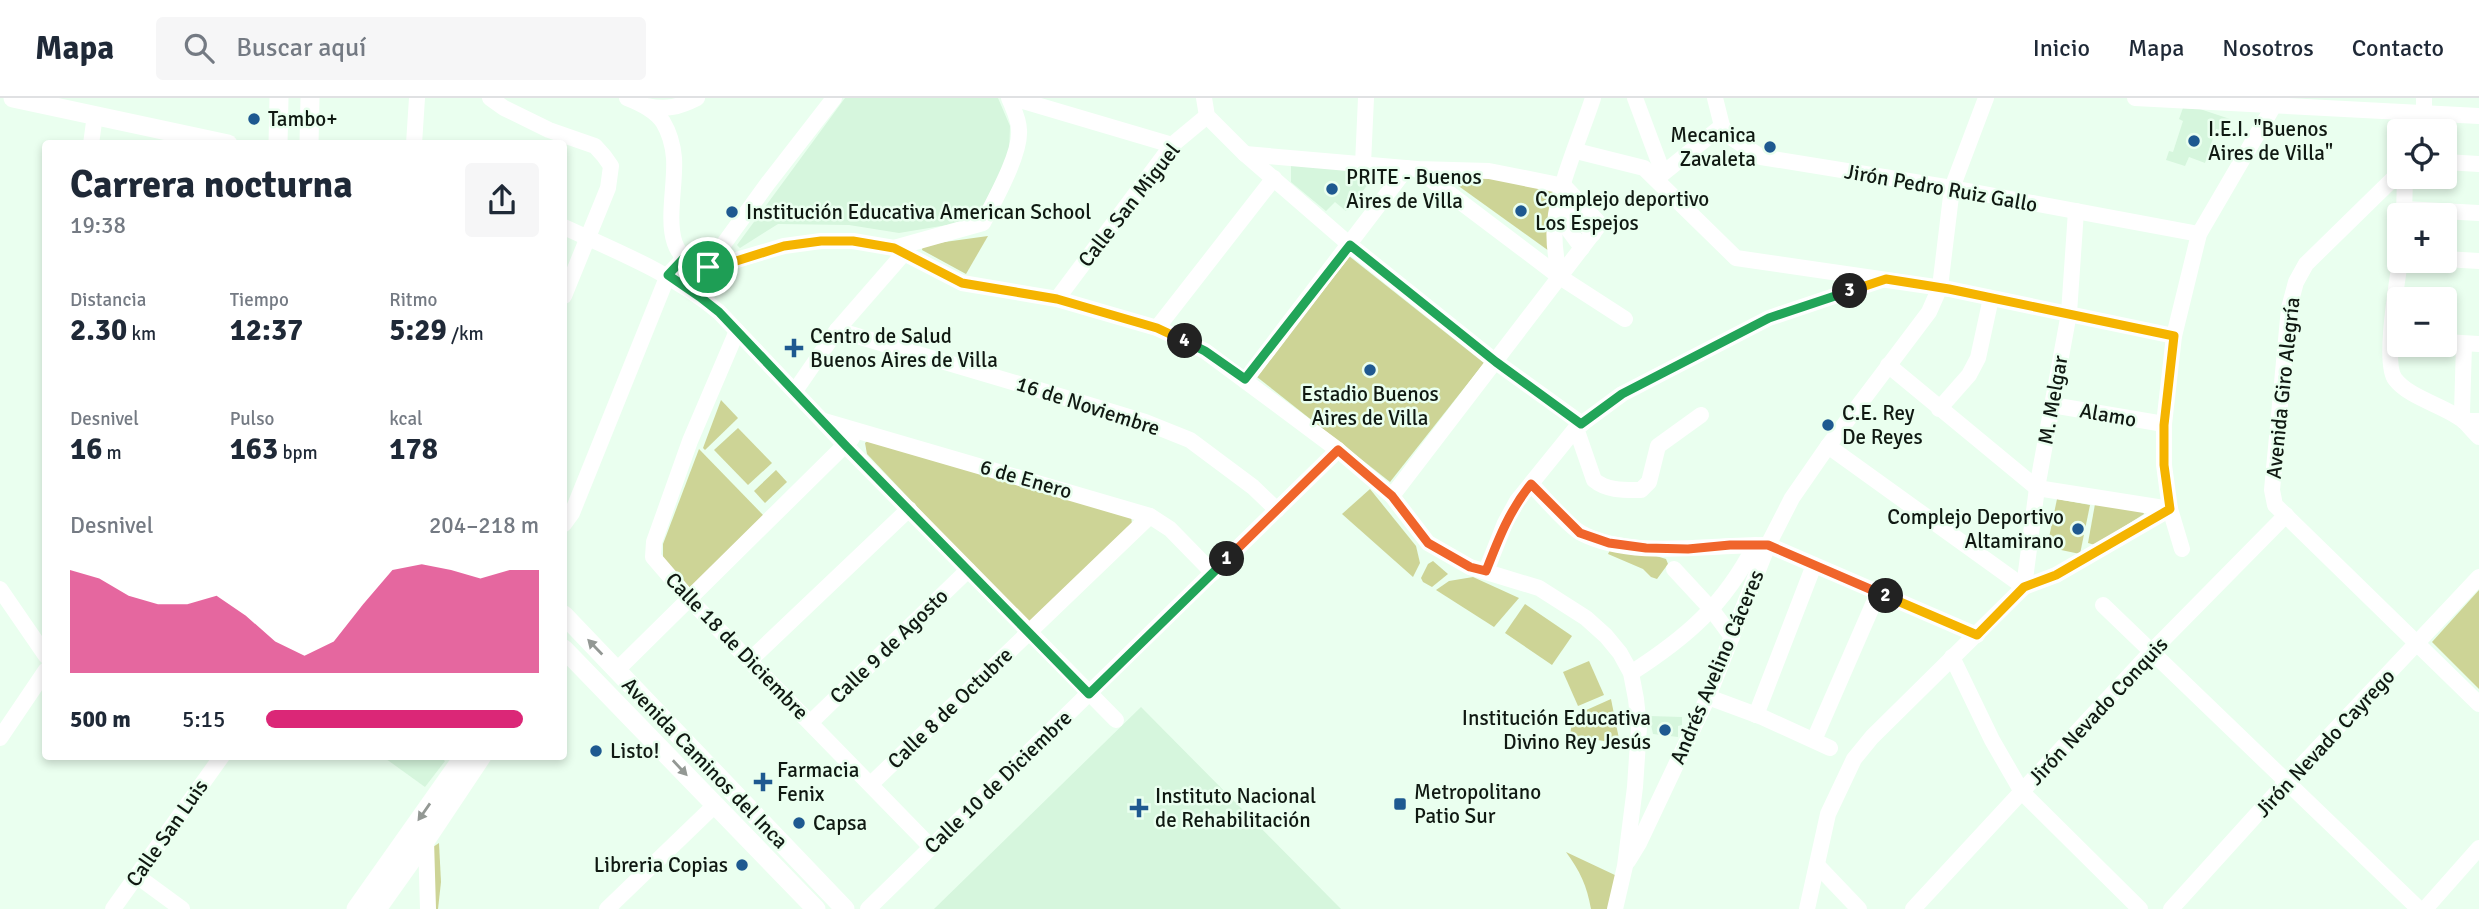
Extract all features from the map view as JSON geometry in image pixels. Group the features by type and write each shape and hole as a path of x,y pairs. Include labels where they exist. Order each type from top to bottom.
{"main road":[{"path":"13,98 210,140"},
{"path":"278,140 279,98"},
{"path":"309,140 310,98"},
{"name":"Avenida Caminos del Inca","path":"567,624 617,670 845,909"},
{"name":"Avenida Caminos del Inca","path":"567,652 816,909"},
{"path":"356,909 461,760"},
{"path":"377,909 479,760"}],"street":[{"path":"414,140 417,98"},
{"path":"490,98 504,108 549,130 594,146 611,166 608,188 567,288"},
{"path":"627,98 663,109 677,107 696,98"},
{"path":"708,267 768,183 834,98"},
{"path":"1011,98 1172,145"},
{"path":"795,391 837,330 899,250 983,223 1019,144 1019,127 1011,98"},
{"path":"1204,98 1207,116 1245,154 1350,245 1579,426 1594,480 1601,486 1642,490 1649,482 1658,446 1701,415"},
{"path":"1363,164 1366,98"},
{"path":"1560,277 1555,254 1555,222 1593,98"},
{"path":"1635,98 1659,176"},
{"path":"1659,176 1722,126 1715,98"},
{"name":"Andrés Avelino Cáceres","path":"1625,866 1639,843 1708,697 1732,637 1762,545 1828,446 1929,312 1941,287 1952,188 1986,98"},
{"path":"2137,98 2424,106 2476,114"},
{"path":"2182,549 2170,509 2164,465 2164,425 2174,336 2199,234 2277,103"},
{"path":"645,105 661,119 669,137 674,158 672,232 677,249 692,262 708,267 784,246 821,241 853,241 899,250 962,283 1057,299 1157,328 1205,351 1338,450 1392,496 1428,543 1470,567 1539,588 1586,618 1620,653 1630,673 1639,727 1625,866 1615,909"},
{"path":"92,140 95,115"},
{"name":"Calle San Miguel","path":"1057,299 1172,145 1207,116"},
{"name":"Jirón Pedro Ruiz Gallo","path":"1722,126 1729,136 1761,157 1952,188 2199,234"},
{"path":"1576,151 1644,168 1659,176 1736,258 1941,287 2174,336"},
{"path":"1245,154 1506,173 1564,187 1597,229"},
{"path":"2457,163 2479,164"},
{"path":"1245,379 1412,168"},
{"path":"1412,168 1560,277 1625,319"},
{"path":"1157,328 1274,178"},
{"name":"Avenida Giro Alegría","path":"2286,515 2275,505 2272,490 2289,308 2296,282 2306,264 2387,185"},
{"path":"1564,187 1568,229 1582,248"},
{"path":"1567,204 1597,229"},
{"name":"M. Melgar","path":"2024,587 2037,488 2069,313 2076,211"},
{"path":"2457,213 2479,213"},
{"path":"567,228 668,275 700,297 737,331 846,446 1116,720"},
{"path":"1392,496 1597,229"},
{"path":"567,520 668,275 685,257"},
{"path":"2457,260 2479,261"},
{"path":"1486,571 1517,501 1579,426 1622,394 1769,318 1886,279"},
{"path":"1939,410 1969,375 1978,358 1991,298"},
{"name":"16 de Noviembre","path":"837,330 1145,422 1190,440 1253,486 1277,510"},
{"name":"Calle 18 de Diciembre","path":"737,331 690,441 653,550 656,563 931,847"},
{"path":"2471,344 2461,407 2479,437"},
{"path":"2392,357 2390,370 2395,379 2471,421"},
{"path":"1888,365 1939,410 2037,488 2170,509"},
{"name":"Alamo","path":"2052,405 2164,425"},
{"name":"6 de Enero","path":"821,420 1150,516 1170,529 1213,573"},
{"path":"617,670 846,446 858,430"},
{"path":"1828,446 2024,587"},
{"name":"Calle 10 de Diciembre","path":"868,909 1338,450"},
{"path":"1531,484 1580,533 1609,543 1646,548 1688,549 1762,545 1977,635"},
{"path":"750,660 909,509"},
{"path":"1807,909 1828,814 1854,759 1872,737 2024,587 2056,575 2170,509"},
{"path":"2286,515 2479,704"},
{"name":"Jirón Nevado Conquis","path":"1913,909 2152,651 2286,515"},
{"name":"Calle 8 de Octubre","path":"871,784 1150,516"},
{"path":"1630,673 1671,647 1712,610 1762,545"},
{"path":"1756,715 1814,565"},
{"path":"1674,569 1712,610 1732,637"},
{"name":"Calle 9 de Agosto","path":"811,722 968,570"},
{"name":"Jirón Nevado Cayrego","path":"2171,909 2479,577"},
{"path":"0,589 42,650"},
{"path":"1814,740 1878,593"},
{"path":"2103,605 2422,909 2479,848"},
{"path":"1952,657 1992,740 2022,792 2140,909"},
{"path":"0,738 42,676"},
{"path":"1708,697 1830,747"},
{"name":"Calle San Luis","path":"113,909 219,760"},
{"path":"607,909 715,805"},
{"path":"426,840 428,909"},
{"path":"1817,864 1859,909"},
{"path":"137,876 182,909"}],"shaded area":[{"path":"845,98 998,98 1010,126 1009,154 977,220 899,233 849,225 778,224 740,248 737,245"},
{"name":"I.E.I. \"Buenos Aires de Villa\"","path":"2183,108 2200,109 2230,119 2224,131 2216,129 2205,163 2189,157 2185,166 2166,160 2169,151 2173,152 2183,121 2179,119"},
{"name":"PRITE - Buenos Aires de Villa","path":"1291,165 1376,169 1375,176 1346,211 1335,202 1326,211 1291,182"},
{"name":"Instituto Nacional de Rehabilitación","path":"1141,707 1341,909 934,909"},
{"name":"Institución Educativa Divino Rey Jesús","path":"1649,716 1682,717 1682,725 1678,726 1678,737 1653,734"},
{"path":"388,760 445,761 425,787"}],"green space":[{"name":"Complejo deportivo Los Espejos","path":"1446,177 1495,177 1552,190 1555,194 1549,251"},
{"path":"988,236 966,274 922,250 923,245"},
{"name":"Estadio Buenos Aires de Villa","path":"1349,256 1484,363 1390,482 1257,377"},
{"path":"721,400 738,418 705,450 703,448"},
{"path":"738,428 772,463 748,485 714,450"},
{"path":"871,438 1131,515 1132,525 1033,621 1025,621 867,454 865,443"},
{"path":"699,449 765,517 690,590 663,558 663,544"},
{"path":"776,470 787,482 765,503 754,491"},
{"path":"1370,489 1416,546 1420,563 1413,577 1342,514"},
{"path":"2057,499 2090,505 2080,554 2047,547"},
{"path":"2095,504 2144,514 2095,545 2088,543"},
{"path":"1610,550 1653,555 1666,559 1668,564 1657,579 1643,569 1608,554"},
{"path":"1433,561 1448,574 1432,587 1421,578 1428,564"},
{"path":"1473,577 1519,598 1494,627 1436,590 1449,581"},
{"path":"2479,590 2479,689 2432,642"},
{"path":"1525,604 1572,636 1552,665 1505,633"},
{"path":"1589,661 1604,695 1578,706 1563,672"},
{"path":"1611,699 1620,744 1570,735 1573,716"},
{"path":"439,843 441,882 438,909 432,909 433,847"},
{"path":"1566,852 1617,876 1611,909 1591,909 1582,879"}],"place":[{"name":"Tambo+","path":"254,119"},
{"name":"I.E.I. \"Buenos Aires de Villa\"","path":"2194,141"},
{"name":"Mecanica Zavaleta","path":"1770,147"},
{"name":"PRITE - Buenos Aires de Villa","path":"1332,189"},
{"name":"Complejo deportivo Los Espejos","path":"1521,211"},
{"name":"Institución Educativa American School","path":"732,212"},
{"name":"Centro de Salud Buenos Aires de Villa","path":"794,348"},
{"name":"Estadio Buenos Aires de Villa","path":"1370,370"},
{"name":"C.E. Rey De Reyes","path":"1828,425"},
{"name":"Complejo Deportivo Altamirano","path":"2078,529"},
{"name":"Institución Educativa Divino Rey Jesús","path":"1665,730"},
{"name":"Listo!","path":"596,751"},
{"name":"Farmacia Fenix","path":"763,782"},
{"name":"Metropolitano Patio Sur","path":"1400,804"},
{"name":"Instituto Nacional de Rehabilitación","path":"1139,808"},
{"name":"Capsa","path":"799,823"},
{"name":"Libreria Copias","path":"742,865"}],"route":[{"path":"821,241 853,241 894,248 962,283 1057,299 1157,328 1205,351 1245,379 1350,245 1496,362 1581,424 1622,394 1769,318 1886,279 1941,287 2174,336 2164,425 2164,465 2170,509 2056,575 2024,587 1977,635 1768,545 1688,549 1646,548 1609,543 1580,533 1531,484 1517,501 1505,523 1486,571 1470,567 1428,543 1392,496 1338,450 1089,694 719,312 668,275 685,257 708,267 784,246 821,241"}]}
